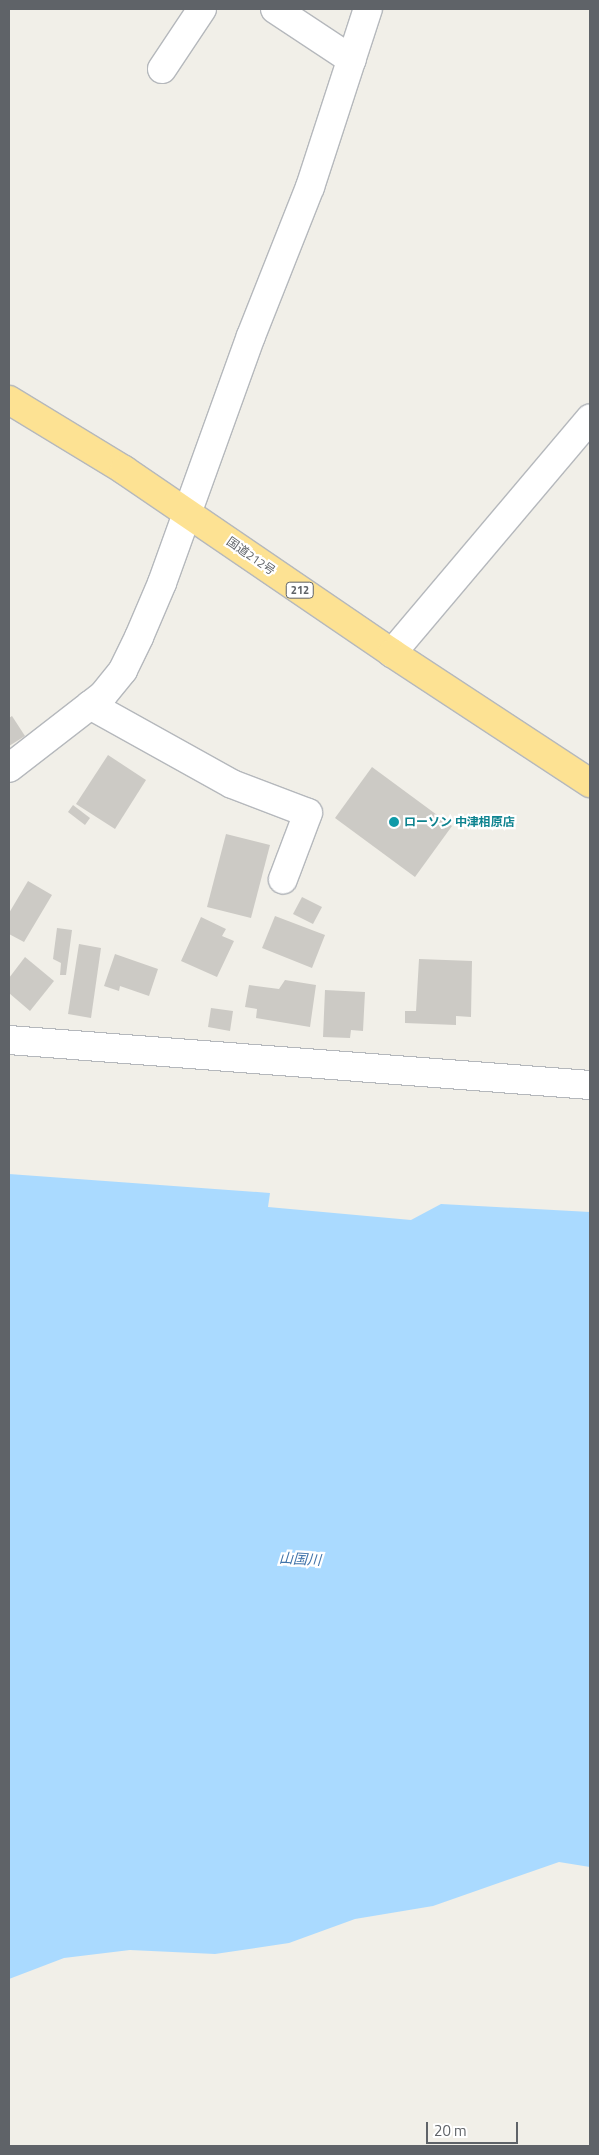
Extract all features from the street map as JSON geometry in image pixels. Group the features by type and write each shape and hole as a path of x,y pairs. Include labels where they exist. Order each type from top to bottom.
{"highway":[{"name":"国道212号","path":"9,400 124,470 392,653 590,783"}],"street":[{"path":"162,69 202,9"},
{"path":"275,9 352,60"},
{"path":"9,768 90,705 122,670 139,637 162,583 186,513 310,187 368,9"},
{"path":"392,653 590,419"},
{"path":"90,705 232,784 308,813 283,879"},
{"path":"9,1040 590,1084"}],"water":[{"name":"山国川","path":"9,1174 270,1193 268,1207 411,1220 441,1204 590,1212 590,1867 559,1862 433,1906 355,1919 289,1943 215,1954 130,1950 64,1958 9,1979"}],"building":[{"path":"12,716 25,736 9,746 9,718"},
{"path":"108,755 146,780 115,829 76,804"},
{"name":"ローソン 中津相原店","path":"372,767 452,826 415,877 335,818"},
{"path":"73,805 90,818 85,825 68,812"},
{"path":"226,834 270,845 251,918 207,907"},
{"path":"28,881 52,895 24,942 9,934 9,913"},
{"path":"302,897 322,907 313,924 293,914"},
{"path":"275,916 325,935 312,968 262,948"},
{"path":"201,917 226,929 222,936 234,941 217,977 181,961"},
{"path":"57,928 72,930 66,975 60,975 61,963 53,959"},
{"path":"79,944 101,948 91,1018 68,1014"},
{"path":"115,954 158,969 149,996 120,986 119,991 104,986"},
{"path":"25,957 54,981 30,1011 9,993 9,978"},
{"path":"419,959 472,961 471,1017 456,1016 456,1025 405,1023 405,1011 416,1011"},
{"path":"285,980 316,985 310,1027 256,1018 257,1009 245,1007 249,985 279,989"},
{"path":"325,990 365,992 363,1031 351,1030 350,1038 323,1037"},
{"path":"211,1008 233,1011 230,1031 208,1027"}],"place":[{"name":"ローソン 中津相原店","path":"394,822"}]}
